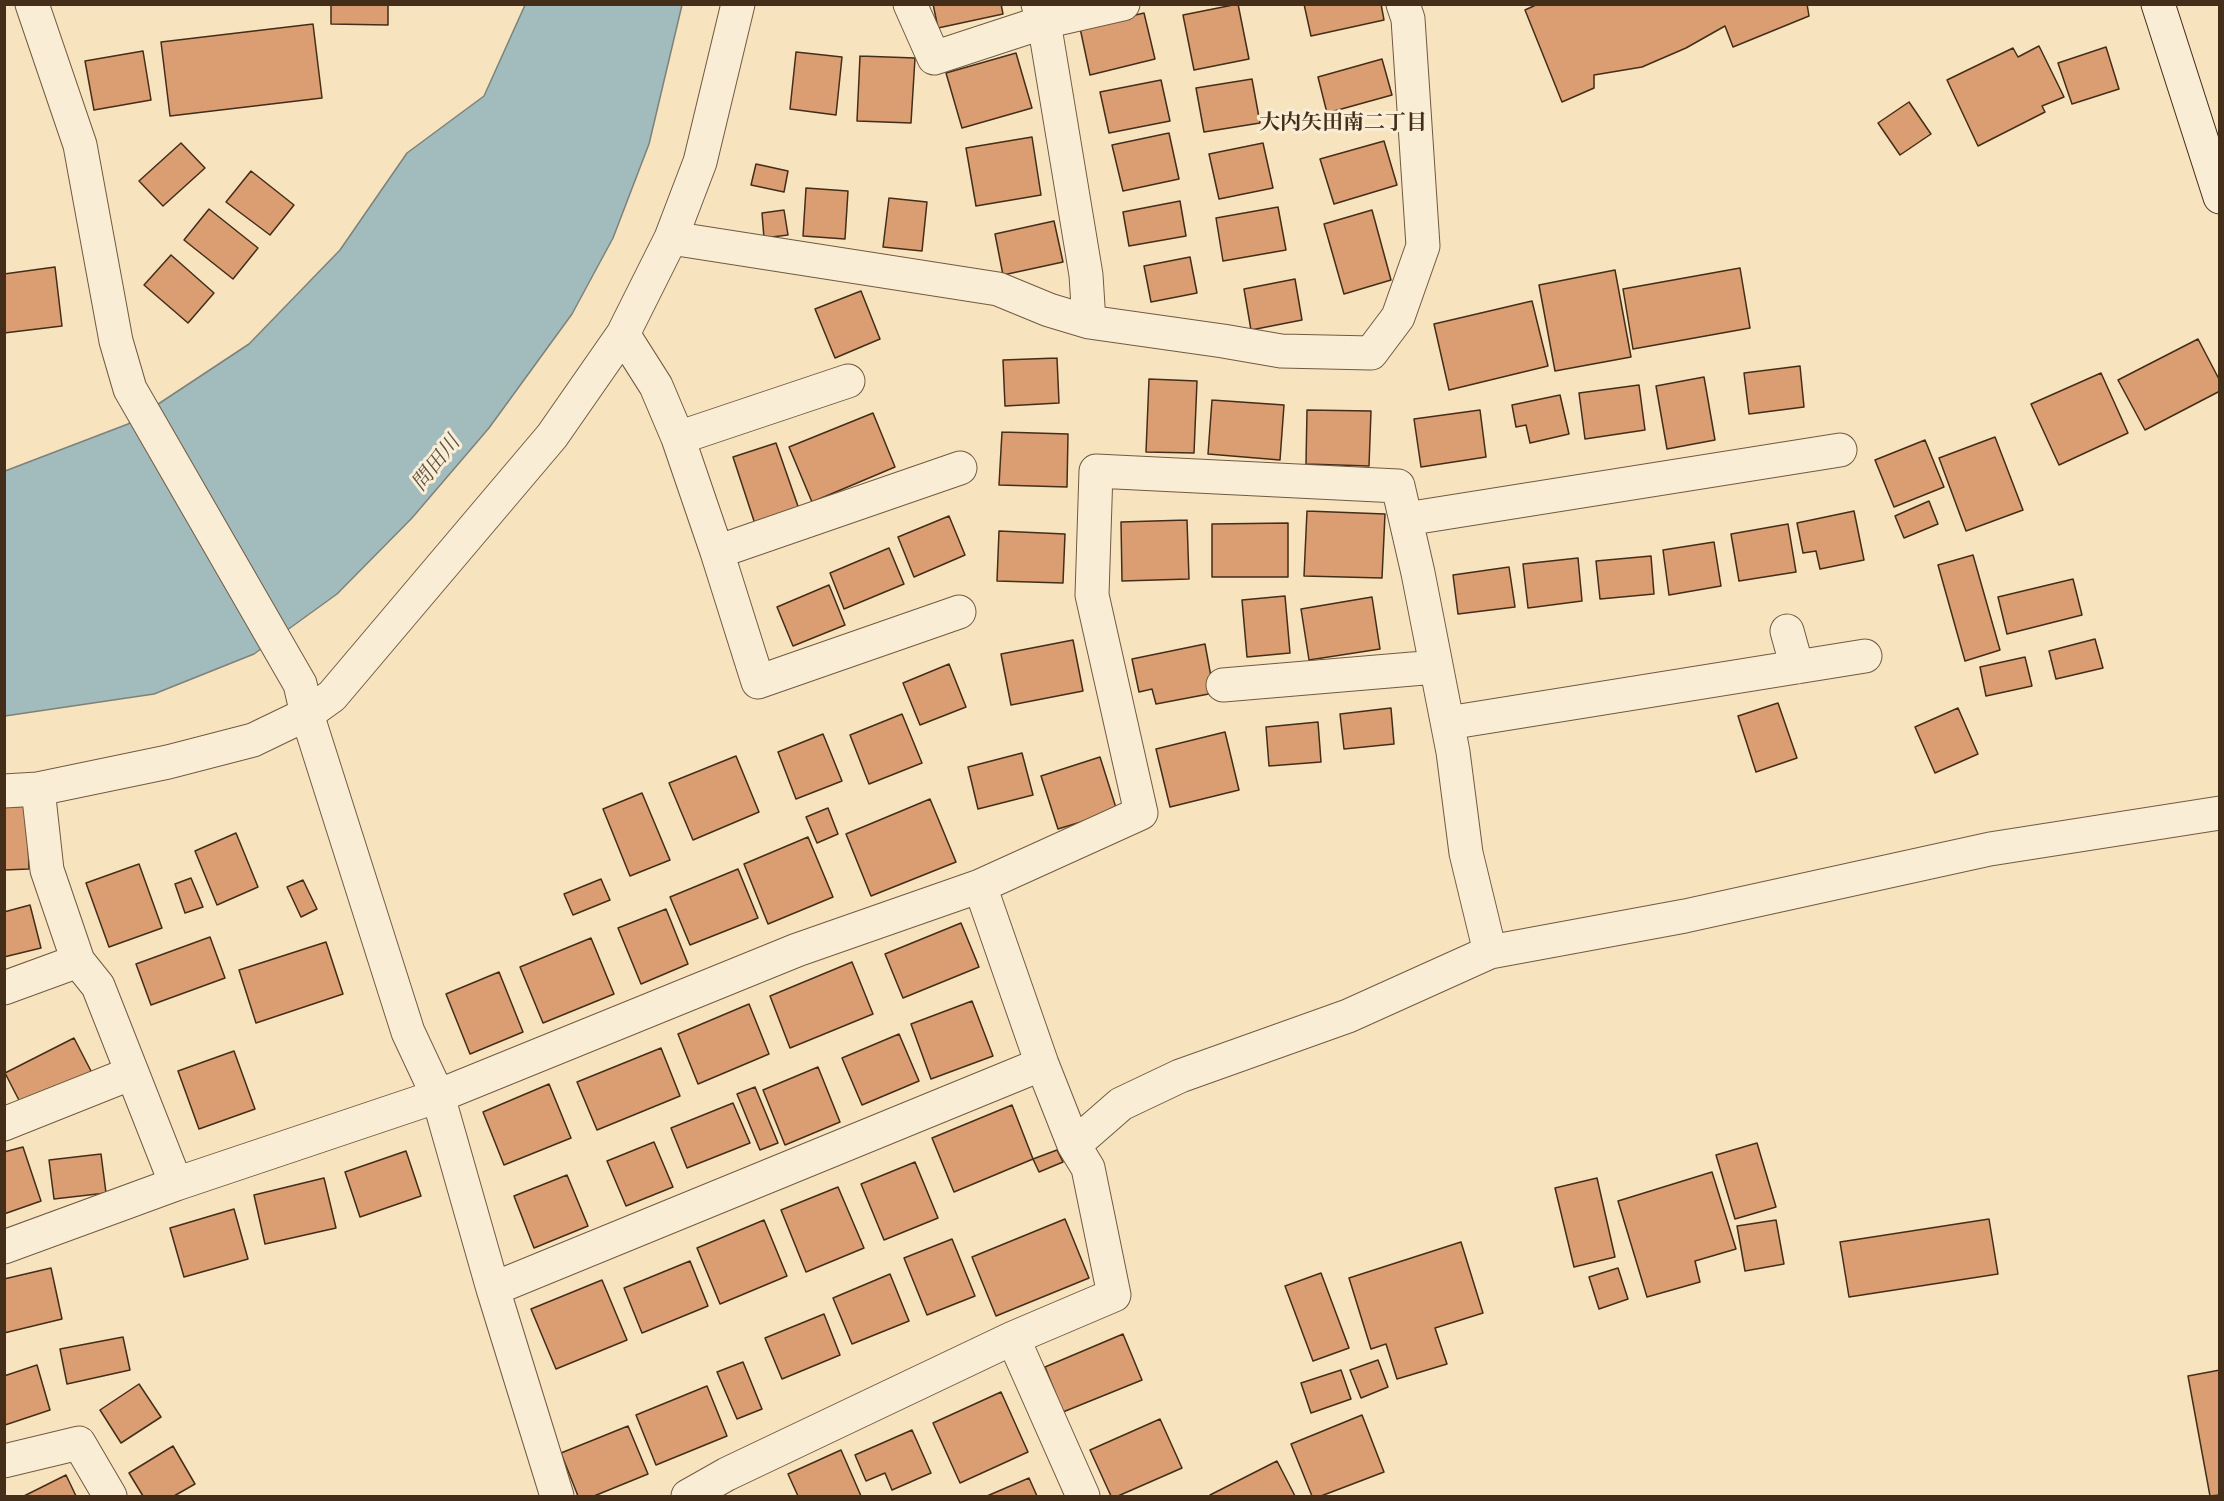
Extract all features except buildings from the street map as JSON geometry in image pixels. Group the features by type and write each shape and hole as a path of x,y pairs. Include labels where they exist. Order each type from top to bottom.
{"street":[{"path":"32,4 80,145 116,341 130,390 303,699 408,1032 438,1096 493,1289 557,1497"},
{"path":"4,791 38,789 168,762 253,740 303,699 332,696 552,436 623,334 670,238 700,162 738,4"},
{"path":"910,4 934,58 1041,13 1123,4"},
{"path":"670,238 998,289 1048,310 1089,322 1281,351 1371,353 1398,317 1423,246 1408,19 1403,4"},
{"path":"2158,4 2220,197"},
{"path":"1041,13 1086,275 1089,322"},
{"path":"623,334 656,386 678,438 758,681 959,612"},
{"path":"678,438 848,381"},
{"path":"1406,519 1840,450"},
{"path":"717,552 960,468"},
{"path":"4,1247 176,1184 438,1096 797,950 980,886 1142,813 1092,595 1096,471 1398,486 1448,723 1466,853 1490,952"},
{"path":"1787,631 1797,667"},
{"path":"1448,723 1865,656"},
{"path":"1223,686 1436,667"},
{"path":"38,789 47,870 78,961 98,986 176,1184"},
{"path":"1074,1145 1121,1104 1179,1077 1348,1016 1490,952 1685,916 1990,849 2220,813"},
{"path":"688,1497 727,1474 1013,1338 1114,1295 1088,1168 1074,1145 1042,1064 980,886"},
{"path":"4,988 78,961"},
{"path":"493,1289 1042,1064"},
{"path":"4,1124 132,1073"},
{"path":"1013,1338 1083,1497"},
{"path":"4,1461 78,1443 110,1497"}],"water":[{"name":"問田川","path":"525,5 682,5 649,144 613,238 572,314 489,428 412,518 337,594 254,654 154,694 5,716 5,471 128,424 249,344 340,250 407,153 484,96"}],"district":[{"name":"大内矢田南二丁目","path":"1343,124"}]}
